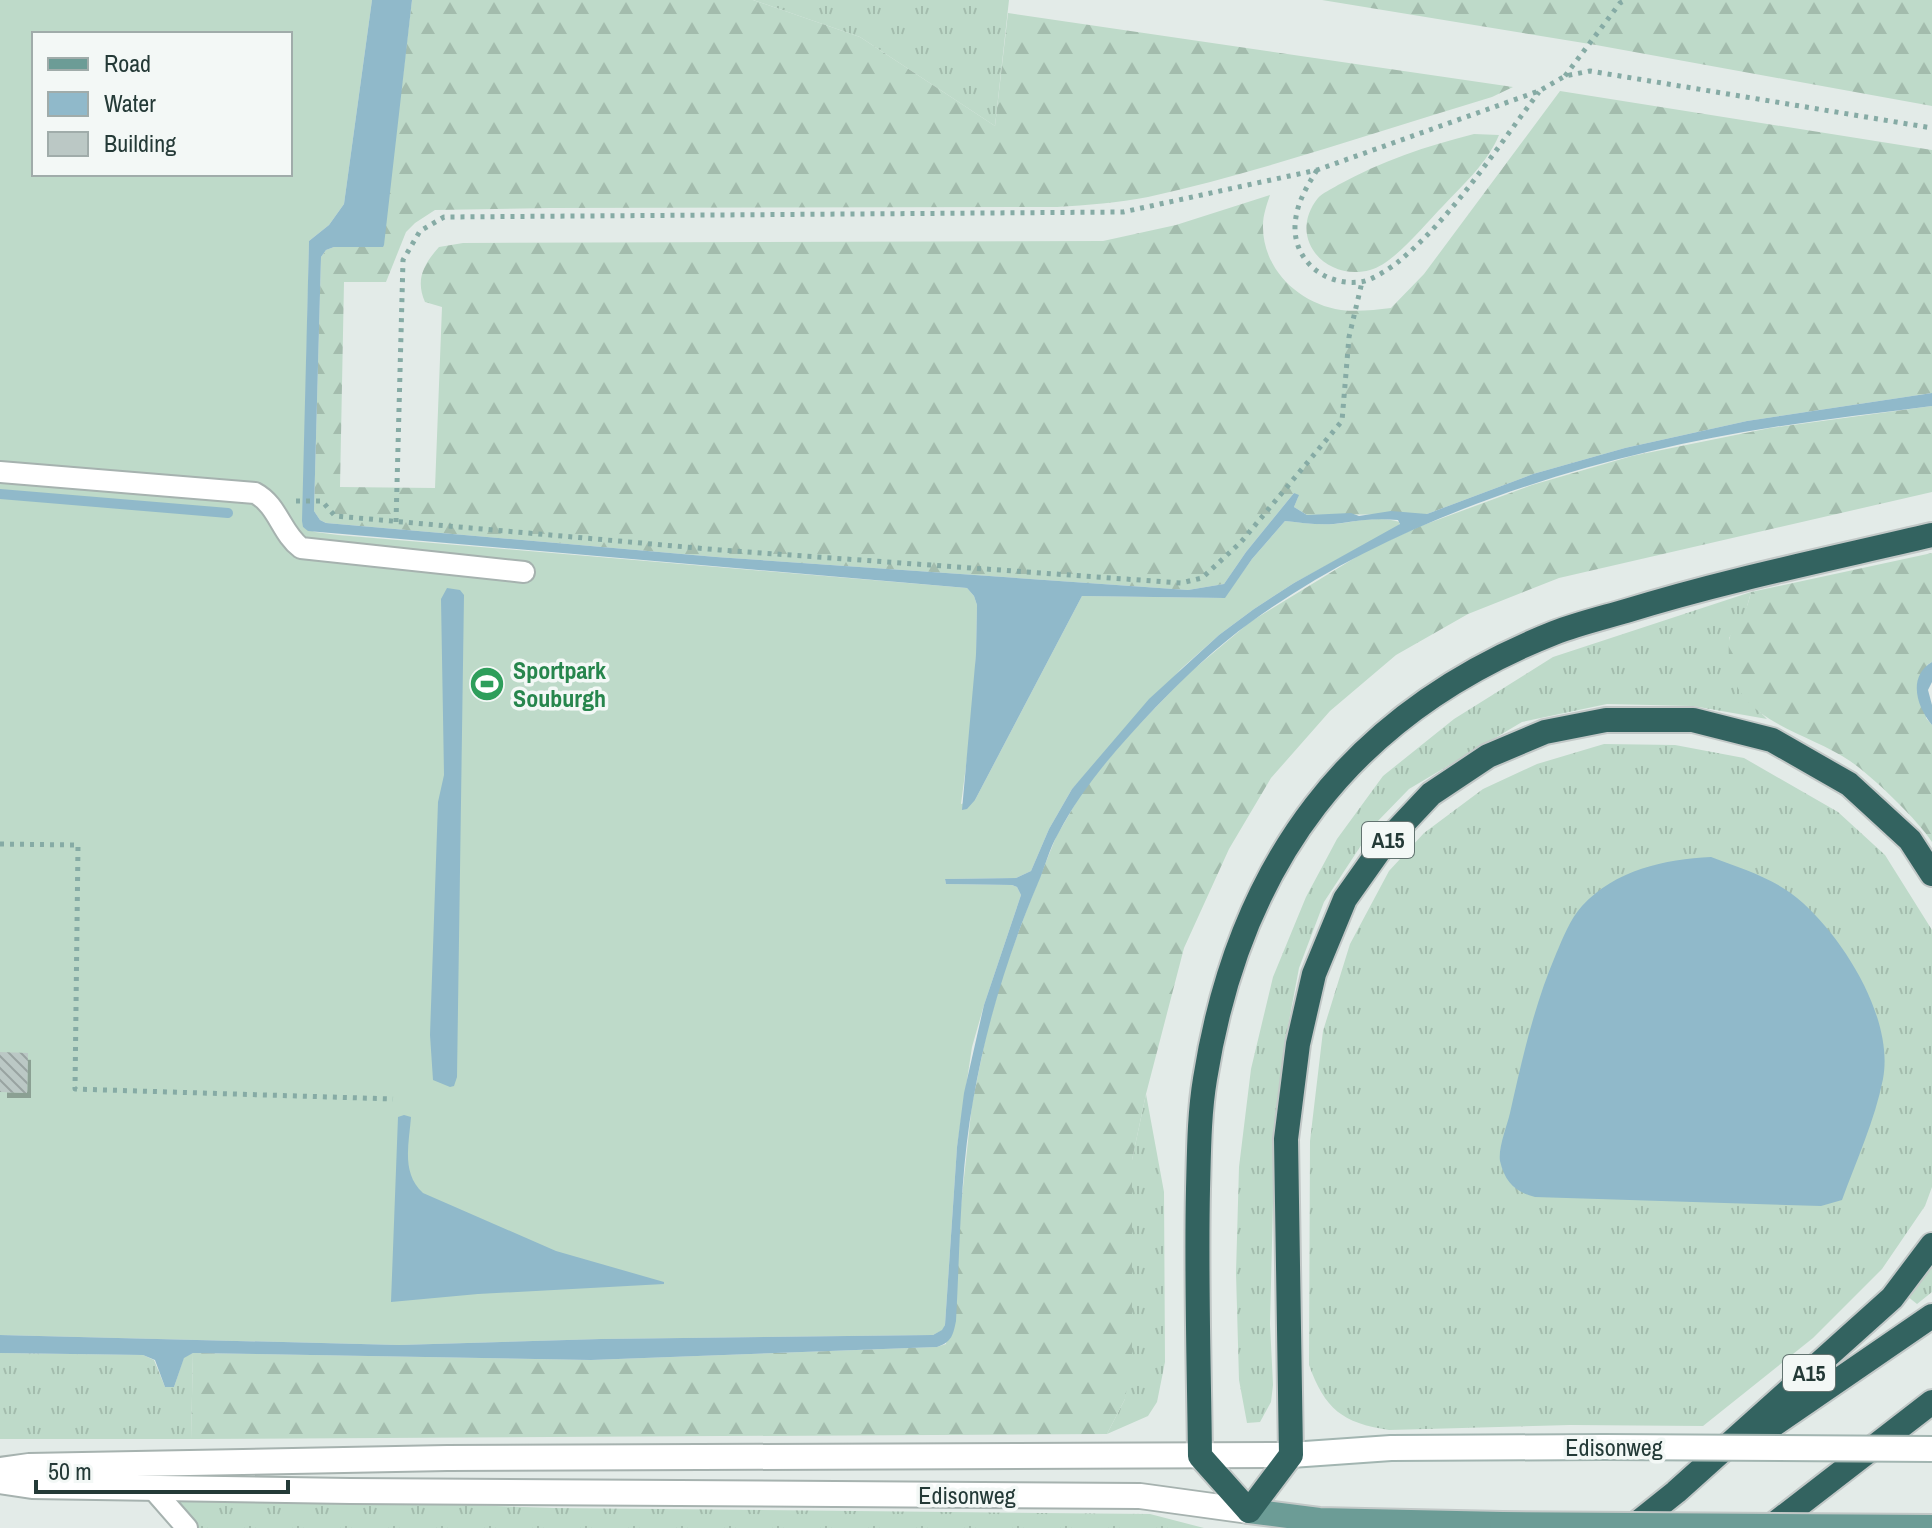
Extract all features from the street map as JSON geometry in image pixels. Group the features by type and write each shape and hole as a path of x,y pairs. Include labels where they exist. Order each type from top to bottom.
{"highway":[{"path":"1291,1455 1249,1511 1200,1456 1198,1204 1205,1080 1225,987 1243,930 1268,879 1309,813 1336,778 1375,739 1425,701 1466,675 1555,632 1725,583 1932,535"},
{"name":"A15","path":"1291,1455 1286,1139 1298,1044 1314,974 1345,899 1384,844 1431,794 1488,756 1545,732 1606,720 1693,720 1772,740 1849,784 1910,840 1932,874"},
{"name":"A15","path":"1631,1528 1676,1492 1892,1298 1932,1245"},
{"name":"A15","path":"1676,1492 1932,1316"},
{"path":"1769,1528 1932,1402"},
{"path":"1921,1528 1932,1519"}],"main road":[{"name":"Edisonweg","path":"1249,1511 1319,1520 1932,1527"}],"street":[{"name":"Edisonweg","path":"0,1470 29,1466 447,1458 1200,1456 1291,1455 1391,1448 1932,1449"},
{"name":"Edisonweg","path":"0,1481 32,1486 152,1488 1140,1496 1249,1511"}],"lane":[{"path":"0,472 255,493 272,507 292,541 301,548 524,572"},
{"path":"152,1488 187,1528"}],"path":[{"path":"1565,76 1620,3 1626,0"},
{"path":"396,522 403,260 420,231 444,217 1123,212 1317,170 1539,91 1565,76 1590,71 1932,128"},
{"path":"1317,170 1300,199 1295,228 1298,247 1310,268 1334,281 1362,282 1397,263 1446,215 1539,91"},
{"path":"296,501 322,501 335,516 396,522 720,550 1181,583 1202,578 1241,542 1342,421 1349,337 1362,282"},
{"path":"0,844 78,845 75,1089 393,1099"}],"green space":[{"name":"Sportpark Souburgh","path":"0,0 372,0 344,204 329,225 309,241 303,527 338,535 967,588 977,605 976,654 973,713 961,804 975,800 1082,596 1224,598 1285,521 1329,524 1379,519 1400,522 1399,526 1294,583 1254,609 1181,669 1072,789 1049,829 1031,871 1016,878 945,879 946,884 1012,885 1021,895 972,1047 957,1147 943,1330 933,1335 399,1345 0,1335"},
{"path":"412,0 753,0 860,37 995,126 1008,13 1513,87 1492,97 1278,163 1192,187 1114,202 1057,207 435,210 406,232 386,282 344,282 340,487 435,488 442,307 425,302 421,279 425,266 439,247 463,243 1103,241 1176,225 1270,195 1263,221 1264,241 1276,270 1286,282 1311,300 1341,310 1391,308 1424,274 1560,91 1932,150 1932,393 1747,421 1625,448 1533,474 1427,514 1307,515 1294,507 1298,497 1294,493 1224,584 1188,590 716,557 326,523 314,511 321,257 326,250 334,247 382,247"},
{"path":"753,0 1009,0 995,126 860,37"},
{"path":"1322,0 1932,0 1932,106 1596,45"},
{"path":"1474,134 1499,135 1474,173 1389,260 1370,270 1354,272 1326,263 1316,254 1306,228 1309,213 1322,194 1388,161"},
{"path":"1932,406 1932,492 1559,578 1468,614 1396,655 1330,711 1271,778 1229,849 1184,948 1146,1094 1132,1160 1132,1358 1125,1399 1107,1434 191,1439 193,1353 591,1360 937,1347 946,1344 972,1104 1003,974 1056,837 1085,787 1128,736 1188,674 1250,622 1366,551 1418,527 1532,485 1632,456 1770,428"},
{"path":"1932,553 1932,662 1927,665 1926,718 1932,725 1932,842 1882,787 1850,761 1769,719 1752,706 1739,689 1731,668 1729,642 1746,610 1751,592"},
{"path":"1751,592 1745,614 1729,638 1743,695 1767,719 1693,706 1607,704 1522,722 1409,789 1375,824 1324,902 1299,968 1275,1122 1271,1402 1260,1422 1247,1423 1239,1380 1236,1273 1239,1167 1251,1069 1273,977 1306,897 1337,839 1383,776 1454,719 1553,657"},
{"path":"1604,744 1675,745 1744,758 1838,812 1885,855 1932,930 1932,1187 1925,1206 1882,1269 1813,1338 1703,1426 1570,1425 1389,1430 1359,1423 1347,1418 1329,1403 1309,1365 1310,1141 1323,1031 1350,944 1389,871 1424,833 1483,789 1537,764"},
{"path":"1146,1094 1164,1192 1165,1362 1157,1402 1148,1416 1107,1434 1125,1399 1132,1160"},
{"path":"1932,1260 1932,1292 1917,1304 1907,1296"},
{"path":"0,1353 143,1355 154,1360 165,1387 174,1387 184,1357 193,1353 191,1439 0,1439"},
{"path":"176,1495 554,1508 1150,1514 1204,1528 199,1528 176,1504"}],"water":[{"path":"372,0 412,0 384,245 334,247 326,250 321,257 314,511 326,523 716,557 1188,590 1224,584 1294,493 1299,495 1294,507 1307,515 1351,513 1359,516 1391,511 1427,514 1533,474 1625,448 1747,421 1932,393 1932,406 1707,439 1638,454 1501,495 1434,521 1308,584 1251,622 1189,674 1128,737 1078,800 1052,846 1017,936 991,1017 978,1073 963,1183 956,1321 951,1337 942,1345 591,1360 193,1353 184,1358 174,1387 165,1387 155,1360 143,1355 0,1353 0,1335 399,1345 933,1335 942,1330 945,1325 957,1147 964,1093 984,1005 1021,895 1012,885 946,884 945,879 1016,878 1031,871 1049,829 1072,789 1149,699 1219,635 1254,609 1400,524 1398,520 1383,519 1328,524 1285,521 1252,559 1225,598 1082,596 975,800 962,810 976,654 977,605 967,588 308,531 302,521 309,241 329,225 344,204"},
{"path":"447,588 460,590 464,595 457,1077 454,1086 450,1087 433,1080 430,1035 438,802 444,775 441,599"},
{"path":"1932,662 1932,682 1928,690 1932,725 1922,710 1917,684 1924,668"},
{"path":"1711,857 1771,881 1803,903 1850,960 1874,1008 1881,1032 1883,1079 1870,1125 1842,1200 1821,1206 1535,1197 1522,1192 1505,1175 1500,1150 1535,1013 1570,923 1595,894 1625,875 1676,860"},
{"path":"398,1117 411,1117 409,1167 423,1193 556,1251 664,1284 391,1302"}],"building":[{"path":"0,1052 28,1053 27,1093 0,1092"}],"waterway":[{"path":"0,494 228,513"}],"place":[{"name":"Sportpark Souburgh","path":"487,684"}]}
